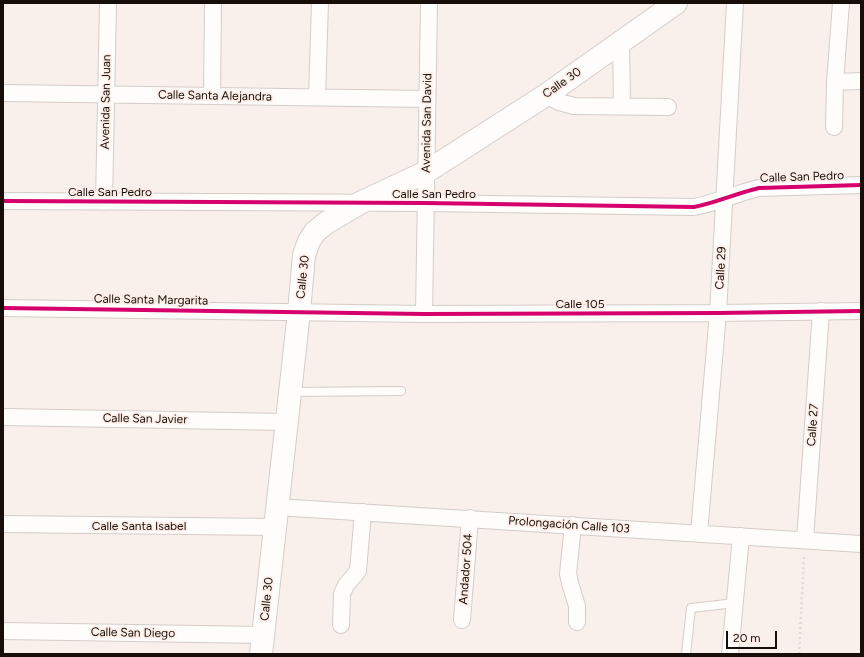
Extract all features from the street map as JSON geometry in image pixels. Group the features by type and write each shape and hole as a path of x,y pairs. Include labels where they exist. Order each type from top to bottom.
{"street":[{"name":"Avenida San Juan","path":"104,202 108,3"},
{"path":"212,96 214,3"},
{"path":"317,97 320,3"},
{"name":"Avenida San David","path":"424,314 429,3"},
{"name":"Calle 30","path":"262,644 304,255 315,232 326,223 360,203 426,172 546,95 676,3"},
{"name":"Calle 29","path":"699,533 718,313 736,3"},
{"path":"834,127 835,82 841,3"},
{"path":"621,41 622,106"},
{"path":"835,82 861,81"},
{"name":"Calle Santa Alejandra","path":"3,93 427,99"},
{"path":"546,95 559,102 574,106 668,107"},
{"name":"Calle San Pedro","path":"3,201 425,203 694,207 708,205 743,192 759,188 861,185"},
{"name":"Calle Santa Margarita","path":"3,308 299,312"},
{"name":"Calle 27","path":"804,540 821,311"},
{"name":"Calle 105","path":"299,312 424,314 861,311"},
{"name":"Calle San Javier","path":"3,416 287,422"},
{"path":"341,625 342,594 346,585 358,571 363,512"},
{"name":"Prolongación Calle 103","path":"276,517 363,512 861,544"},
{"name":"Calle Santa Isabel","path":"3,524 276,517"},
{"name":"Andador 504","path":"462,620 470,518"},
{"path":"573,525 568,574 577,606 577,622"},
{"path":"730,654 741,536"},
{"name":"Calle San Diego","path":"3,631 262,644"}],"lane":[{"path":"290,392 401,391"},
{"path":"686,654 690,608 735,603"}],"path":[{"path":"799,654 804,540"}],"cycle path":[{"path":"3,201 425,203 694,207 759,188 861,185"},
{"path":"3,308 424,314 861,311"}]}
